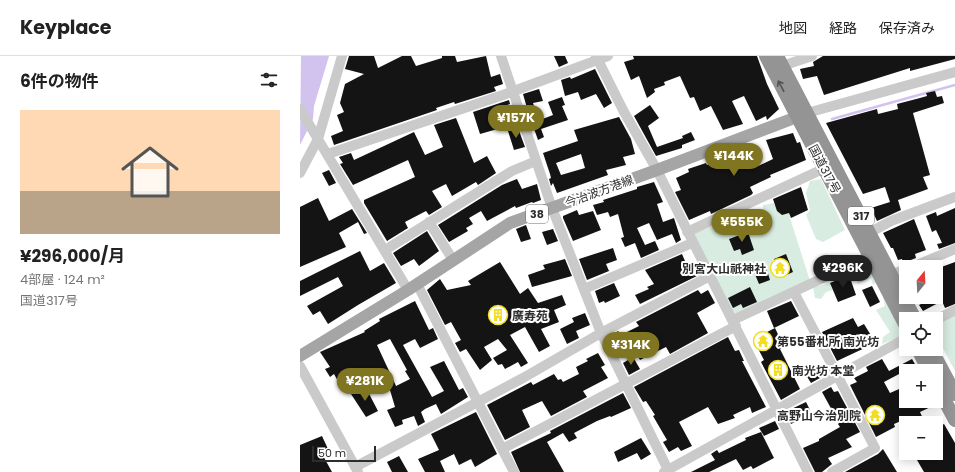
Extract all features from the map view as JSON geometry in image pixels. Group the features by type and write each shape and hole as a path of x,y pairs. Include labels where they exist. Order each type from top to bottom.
{"highway":[{"name":"国道317号","path":"766,56 802,115 869,233 911,312"},
{"name":"国道317号","path":"780,61 825,168 899,312"},
{"path":"935,356 955,394"},
{"path":"943,397 955,420"}],"main road":[{"name":"今治波方港線","path":"300,356 412,287 510,223 657,170 802,115"}],"street":[{"path":"300,173 318,139 342,56"},
{"path":"501,56 552,208 601,333 667,471 899,342"},
{"path":"328,154 513,90 597,58 608,56"},
{"path":"780,61 812,56"},
{"path":"597,58 624,112 657,170 692,243 735,323 808,472"},
{"path":"802,115 955,72"},
{"path":"300,109 311,125 384,250 412,287 514,472"},
{"path":"384,250 512,171 536,161"},
{"path":"687,232 825,168"},
{"path":"869,233 891,221 955,197"},
{"path":"429,222 453,260"},
{"path":"584,289 692,243"},
{"path":"930,260 955,250"},
{"path":"502,449 794,292 870,256"},
{"path":"891,275 899,272"},
{"path":"300,366 356,469 476,401 523,378 601,333 710,276"},
{"path":"794,292 874,448 832,472"},
{"path":"943,316 955,310"}],"green space":[{"path":"821,179 845,230 823,242 816,239 806,215 810,210 806,193 810,181"},
{"path":"785,202 810,281 732,318 693,233 763,209 763,205 774,203 774,205"},
{"path":"864,260 881,279 873,285 871,278 858,284 851,268"},
{"path":"830,283 833,290 826,292 821,299 815,298 813,287"},
{"path":"883,297 899,323 899,337 882,344 883,337 890,332 876,310 885,306"},
{"path":"955,315 955,371 943,348 943,321"}],"shaded area":[{"path":"301,56 329,56 314,106 313,119 300,145"}],"building":[{"path":"349,56 374,56 378,68 402,56 411,56 416,66 442,58 442,56 455,56 457,62 486,56 491,77 500,74 503,84 494,87 496,91 455,104 454,102 436,108 437,110 334,145 331,136 343,131 337,115 344,112 340,103 345,84 364,74 345,69"},
{"path":"554,56 565,56 568,63 559,67"},
{"path":"633,56 757,56 767,84 779,109 767,120 766,116 756,121 744,96 732,101 743,124 723,130 711,106 700,111 694,97 690,98 680,76 664,82 665,85 654,89 655,92 647,98 639,76 631,80 624,62 634,59"},
{"path":"823,56 955,56 955,59 910,71 910,68 824,95 817,76 803,79 800,69 814,66 813,62"},
{"path":"595,69 612,103 604,108 596,94 581,100 578,92 565,96 561,80 570,77 571,79"},
{"path":"539,89 543,101 533,103 534,106 527,108 523,94"},
{"path":"935,91 937,97 942,96 944,103 913,113 930,175 923,177 928,189 898,200 901,210 877,221 871,208 890,202 885,187 863,194 826,123 877,109 878,114 898,109 897,104 927,96 926,93"},
{"path":"562,97 565,105 562,106 568,120 541,129 544,137 538,140 532,123 553,115 548,102"},
{"path":"509,100 510,104 502,107 508,126 480,134 473,112"},
{"path":"650,105 659,118 648,126 657,147 683,138 682,136 691,132 695,140 682,145 682,148 656,156 634,116"},
{"path":"619,117 631,139 635,154 623,157 626,165 606,170 608,175 557,193 553,183 551,186 549,179 551,178 543,153 578,141 574,130","holes":["581,154 585,168 561,175 556,163"]},
{"path":"456,118 474,163 487,156 496,173 478,185 476,182 452,196 446,184 432,191 442,207 429,215 426,211 405,222 408,228 387,241 364,203 364,200 415,177 408,160 353,185 340,164 343,163 339,157 351,153 354,160 414,132 425,155 443,147 434,125"},
{"path":"518,128 525,147 514,150 508,131"},
{"path":"793,133 797,143 800,142 806,160 770,175 771,177 750,187 753,193 751,195 711,214 710,211 689,220 675,192 681,190 676,178 689,172 688,169 706,163 707,165 749,149 758,166 773,159 766,140"},
{"path":"329,170 336,183 329,186 322,173"},
{"path":"517,179 522,189 537,184 541,200 516,208 515,206 487,221 481,211 469,218 473,224 466,228 468,231 449,242 438,225 502,185"},
{"path":"654,182 663,202 657,204 663,222 674,218 681,240 676,243 672,234 657,240 649,223 637,228 645,245 655,241 659,250 641,258 635,243 625,247 621,238 624,237 618,214 610,217 608,212 597,215 593,205 604,202 603,200 637,189 637,187"},
{"path":"801,187 808,210 791,218 789,213 782,215 777,211 773,199"},
{"path":"318,198 329,221 352,209 367,233 364,234 358,222 339,233 346,247 300,267 300,207"},
{"path":"955,208 955,243 939,249 937,244 942,243 936,230 932,232 926,216 936,212 937,216"},
{"path":"577,210 579,215 593,211 601,230 573,241 563,216"},
{"path":"914,219 926,250 915,254 916,258 911,260 898,260 893,248 891,248 883,233"},
{"path":"526,225 531,239 521,242 516,229"},
{"path":"553,229 558,241 547,245 542,232"},
{"path":"427,231 439,251 419,266 414,259 401,266 393,253"},
{"path":"748,232 754,250 742,255 740,249 734,251 729,239"},
{"path":"613,248 617,260 606,264 609,271 587,280 579,259"},
{"path":"360,251 370,271 384,263 396,283 328,324 320,311 313,315 307,306 343,286 338,277 300,296 300,281"},
{"path":"682,254 688,268 693,264 699,275 640,304 635,295 649,289 647,287 654,284 645,270"},
{"path":"786,254 793,272 782,277 774,259"},
{"path":"565,259 572,276 532,287 528,275 545,269 543,265"},
{"path":"500,262 520,294 528,288 538,303 562,295 566,305 554,310 559,322 541,329 550,346 539,352 525,327 510,335 528,363 521,367 518,362 505,369 502,364 498,365 493,358 507,350 498,339 484,347 492,360 480,370 466,349 460,352 455,343 461,340 451,322 445,325 427,290 440,279 447,290 471,285 468,281"},
{"path":"955,262 955,304 945,308 943,303 943,266"},
{"path":"766,267 770,280 759,284 754,272"},
{"path":"849,275 856,295 838,302 830,283"},
{"path":"614,283 620,296 605,303 604,301 599,303 595,291"},
{"path":"872,286 880,302 870,307 862,290"},
{"path":"750,287 757,302 743,308 741,304 733,308 728,298"},
{"path":"698,290 701,294 708,290 715,303 697,313 708,333 670,354 666,347 640,360 629,342 616,349 610,336 618,331 621,335 639,326 636,322"},
{"path":"415,301 429,330 433,328 438,339 420,348 415,339 403,345 432,397 444,391 430,367 444,361 459,390 463,388 468,397 441,414 436,404 425,409 421,412 425,422 418,426 414,416 402,420 403,424 395,427 387,410 395,407 387,380 369,388 361,373 339,383 334,374 330,377 325,369 330,367 320,352 365,332 364,331 380,321 379,319","holes":["390,339 407,370 405,371 410,379 396,386 377,345"]},
{"path":"791,301 799,316 774,328 767,311"},
{"path":"921,304 936,304 923,311 919,305"},
{"path":"585,313 590,325 576,331 579,338 567,344 560,329 574,322 572,318"},
{"path":"853,318 858,327 864,324 872,337 869,346 837,361 822,332"},
{"name":"南光坊 本堂","path":"775,328 784,347 780,349 800,389 781,400 761,362 764,360 753,339"},
{"path":"728,337 735,351 739,350 744,361 742,361 766,407 752,413 750,407 733,415 735,418 718,424 708,407 679,422 692,446 681,451 678,447 669,452 663,442 667,440 653,416 655,415 646,401 643,402 634,387"},
{"path":"598,353 605,365 601,367 608,378 583,391 587,397 551,416 542,401 522,410 530,427 505,440 487,405 531,382 533,385 554,374 558,380 561,379 563,382 579,374 576,367 588,361 586,359"},
{"path":"633,357 640,369 629,375 623,363"},
{"path":"882,359 889,371 899,366 899,374 884,382 890,393 899,389 899,408 928,408 920,412 922,416 899,416 899,422 894,424 895,427 876,437 850,385 857,382 854,378 868,371 866,367"},
{"path":"912,359 915,364 902,364"},
{"path":"825,366 829,373 811,383 806,375"},
{"path":"365,386 378,411 366,417 351,394"},
{"path":"831,387 834,392 838,391 860,432 846,439 852,447 828,458 832,464 822,472 815,472 803,448 819,441 819,439 840,427 822,392"},
{"path":"623,393 631,408 611,417 610,416 597,421 574,433 577,438 569,442 563,433 547,442 564,472 520,472 511,452 551,433 550,431"},
{"path":"806,402 810,410 794,420 795,422 791,424 785,412"},
{"path":"476,412 497,454 475,467 471,459 459,465 454,454 440,461 445,472 425,472 418,459 439,450 431,434"},
{"path":"775,421 779,429 764,436 759,428"},
{"path":"943,425 955,443 955,472 924,472 917,460 943,460"},
{"path":"761,432 774,458 753,469 751,466 743,470 736,459 709,472 691,472 715,460 711,454 717,450 719,453 746,440 745,438"},
{"path":"322,436 328,449 321,452 332,472 300,472 300,445"},
{"path":"641,438 651,454 641,460 637,453 618,462 614,452"},
{"path":"883,449 897,472 845,472 878,454"},
{"path":"399,456 408,472 392,472 387,462"}],"waterway":[{"path":"832,119 955,85"}],"place":[{"name":"別宮大山祇神社","path":"780,268"},
{"name":"廣寿苑","path":"498,315"},
{"name":"第55番札所 南光坊","path":"763,341"},
{"name":"南光坊 本堂","path":"778,370"},
{"name":"高野山今治別院","path":"875,415"}]}
